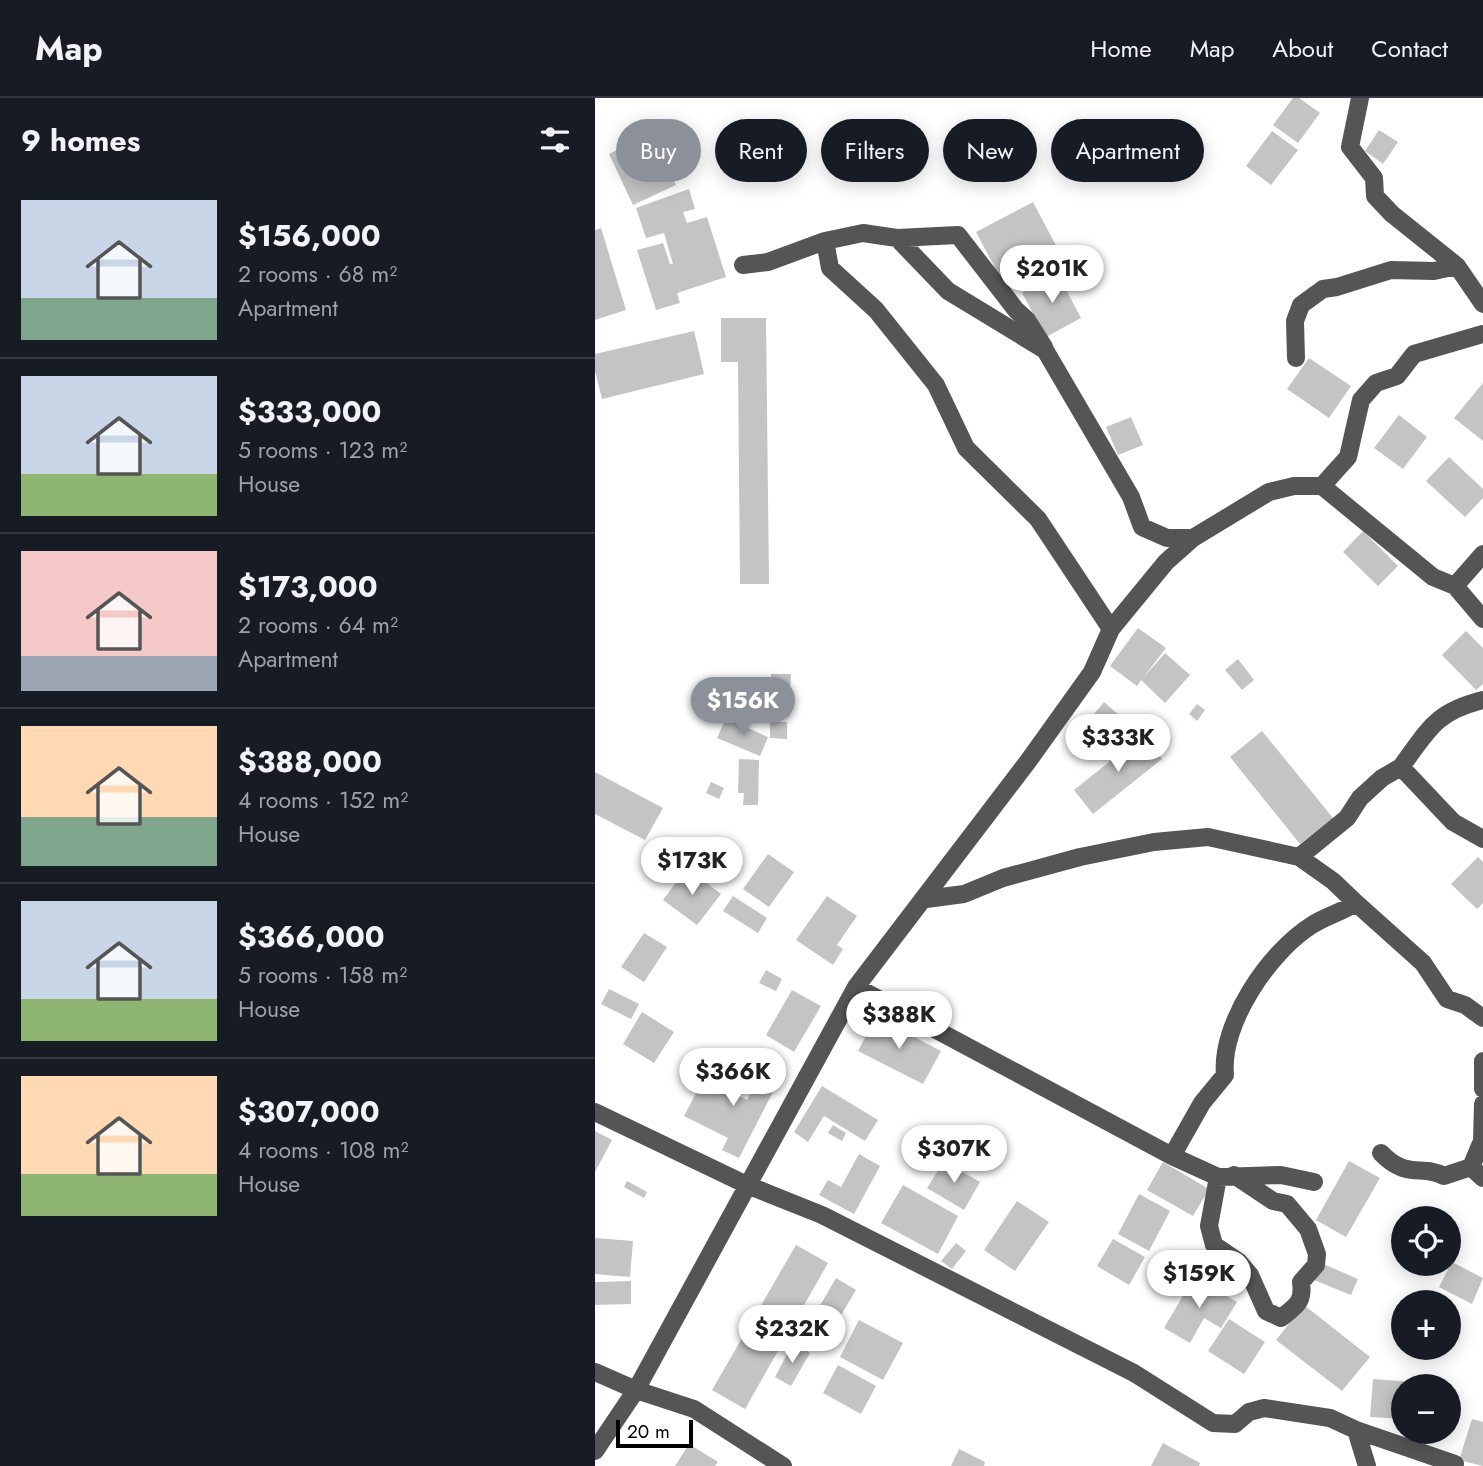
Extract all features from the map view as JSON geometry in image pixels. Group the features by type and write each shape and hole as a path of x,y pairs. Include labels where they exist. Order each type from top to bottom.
{"street":[{"path":"1360,98 1350,147 1374,178 1375,196 1392,214 1457,266 1483,304"},
{"path":"743,265 768,262 824,242 863,233 897,238 958,234 1016,310 1027,320 1131,497 1142,527 1167,538 1193,538"},
{"path":"897,238 948,291 1045,350"},
{"path":"824,242 830,268 876,310 928,375 966,447 1038,519 1111,629"},
{"path":"1296,358 1295,321 1301,305 1323,289 1338,287 1391,270 1434,271 1457,266"},
{"path":"1322,486 1348,457 1361,400 1376,383 1397,376 1414,354 1483,334"},
{"path":"595,1451 636,1390 856,987 926,899 1092,672 1111,629 1166,562 1193,538 1269,492 1294,486 1322,486 1433,577 1455,586 1482,616"},
{"path":"1455,586 1483,554"},
{"path":"1299,858 1347,818 1360,798 1382,778 1401,767 1431,725 1450,710 1483,700"},
{"path":"1401,767 1453,822 1483,839"},
{"path":"926,899 964,894 1003,878 1154,842 1208,837 1299,858 1333,881 1423,963 1447,999 1465,1005 1483,1018"},
{"path":"1172,1156 1202,1103 1225,1075 1224,1059 1228,1036 1268,966 1293,939 1314,924 1356,903"},
{"path":"856,987 1172,1156 1226,1176 1273,1201 1287,1204 1308,1229 1317,1254 1311,1274 1301,1282 1303,1296 1300,1302 1281,1318 1266,1311 1250,1275 1239,1262 1214,1245 1209,1226 1226,1176"},
{"path":"1483,1061 1483,1089"},
{"path":"1381,1153 1392,1164 1424,1173 1436,1172 1444,1176 1477,1172 1482,1141 1483,1104"},
{"path":"595,1112 747,1185 822,1215 1134,1373 1213,1423 1235,1424 1248,1412 1264,1408 1330,1418 1356,1430 1454,1464"},
{"path":"1226,1176 1299,1176 1314,1182"},
{"path":"595,1372 636,1390 694,1409 783,1466"},
{"path":"1356,1430 1367,1466"}],"building":[{"path":"1293,98 1299,98 1320,113 1298,143 1273,125"},
{"path":"1379,130 1398,142 1383,164 1365,151"},
{"path":"1272,131 1298,150 1271,185 1246,166"},
{"path":"616,151 616,169 609,154"},
{"path":"622,182 674,182 676,185 633,205"},
{"path":"689,189 695,209 683,212 687,223 707,217 726,277 677,293 680,303 656,310 637,250 663,243 670,264 673,264 664,233 646,238 636,208"},
{"path":"1033,202 1061,255 1004,285 976,232"},
{"path":"601,228 626,310 595,320 595,230"},
{"path":"1058,274 1081,318 1046,337 1022,293"},
{"path":"721,318 766,318 769,584 740,584 738,362 721,362"},
{"path":"694,331 704,374 602,399 595,371 595,354"},
{"path":"1309,358 1351,386 1329,418 1287,389"},
{"path":"1483,383 1483,441 1454,418"},
{"path":"1399,415 1427,437 1403,469 1374,448"},
{"path":"1131,417 1143,445 1118,455 1106,427"},
{"path":"1449,457 1483,489 1483,498 1465,517 1426,481"},
{"path":"1363,531 1398,566 1378,586 1343,552"},
{"path":"1138,628 1166,648 1143,678 1165,653 1190,675 1165,703 1141,680 1137,686 1110,666"},
{"path":"1466,631 1483,648 1483,684 1476,690 1442,655"},
{"path":"1238,659 1254,680 1242,690 1225,670"},
{"path":"771,674 791,674 789,717 770,716"},
{"path":"1104,702 1119,715 1098,740 1083,727"},
{"path":"1197,704 1205,710 1197,721 1189,714"},
{"path":"726,718 768,737 760,756 717,738"},
{"path":"770,722 787,722 787,739 770,738"},
{"path":"1262,731 1333,818 1300,844 1230,757"},
{"path":"1143,735 1162,759 1093,814 1074,790"},
{"path":"739,759 759,760 758,805 743,805 744,793 738,793"},
{"path":"595,772 663,808 645,840 595,814"},
{"path":"711,782 724,788 719,799 706,793"},
{"path":"768,854 794,872 769,907 743,889"},
{"path":"1478,857 1483,862 1483,903 1477,909 1451,884"},
{"path":"687,868 721,894 697,925 663,900"},
{"path":"733,896 767,918 758,933 723,911"},
{"path":"827,896 857,916 837,945 843,949 833,965 796,940"},
{"path":"644,933 667,947 644,982 621,967"},
{"path":"766,970 782,979 776,991 759,983"},
{"path":"609,989 639,1004 631,1019 601,1004"},
{"path":"792,990 821,1006 794,1052 766,1035"},
{"path":"642,1012 674,1032 654,1063 623,1044"},
{"path":"876,1017 941,1051 923,1084 858,1051"},
{"path":"722,1057 732,1062 727,1073 717,1068"},
{"path":"744,1062 779,1080 739,1158 722,1150 728,1138 684,1116 704,1078 747,1100 753,1088 736,1079"},
{"path":"822,1086 878,1120 865,1141 824,1116 808,1142 794,1132"},
{"path":"833,1125 846,1133 842,1141 828,1133"},
{"path":"595,1131 612,1140 595,1172"},
{"path":"859,1154 880,1166 854,1214 819,1195 828,1180 841,1187"},
{"path":"944,1161 980,1182 964,1210 927,1188"},
{"path":"1349,1161 1380,1178 1346,1237 1316,1220"},
{"path":"1163,1162 1209,1189 1193,1216 1147,1190"},
{"path":"627,1181 647,1192 644,1198 624,1187"},
{"path":"903,1185 958,1216 938,1254 881,1223"},
{"path":"1139,1194 1170,1211 1149,1251 1118,1234"},
{"path":"1017,1201 1049,1222 1015,1271 984,1250"},
{"path":"595,1238 633,1241 630,1277 595,1274"},
{"path":"1113,1239 1145,1257 1129,1285 1097,1266"},
{"path":"956,1243 966,1251 952,1269 941,1261"},
{"path":"796,1245 828,1263 745,1409 712,1390"},
{"path":"1321,1263 1358,1279 1351,1295 1314,1280"},
{"path":"1461,1267 1483,1278 1472,1304 1461,1298 1461,1290 1445,1290 1439,1287 1445,1276 1461,1276"},
{"path":"1194,1277 1237,1302 1221,1328 1204,1318 1190,1343 1164,1328"},
{"path":"836,1278 856,1290 831,1332 811,1321"},
{"path":"631,1281 631,1304 595,1305 595,1282"},
{"path":"1304,1305 1370,1357 1342,1391 1276,1340"},
{"path":"1229,1319 1265,1342 1244,1374 1208,1351"},
{"path":"859,1320 903,1343 883,1380 840,1357"},
{"path":"793,1343 810,1353 791,1386 775,1377"},
{"path":"838,1365 876,1386 861,1414 823,1393"},
{"path":"1373,1379 1391,1380 1391,1418 1370,1417"},
{"path":"1472,1419 1483,1422 1483,1466 1459,1460"},
{"path":"1163,1443 1200,1463 1199,1466 1151,1466"},
{"path":"689,1444 718,1462 715,1466 675,1466"},
{"path":"959,1449 985,1462 984,1466 951,1466"}]}
